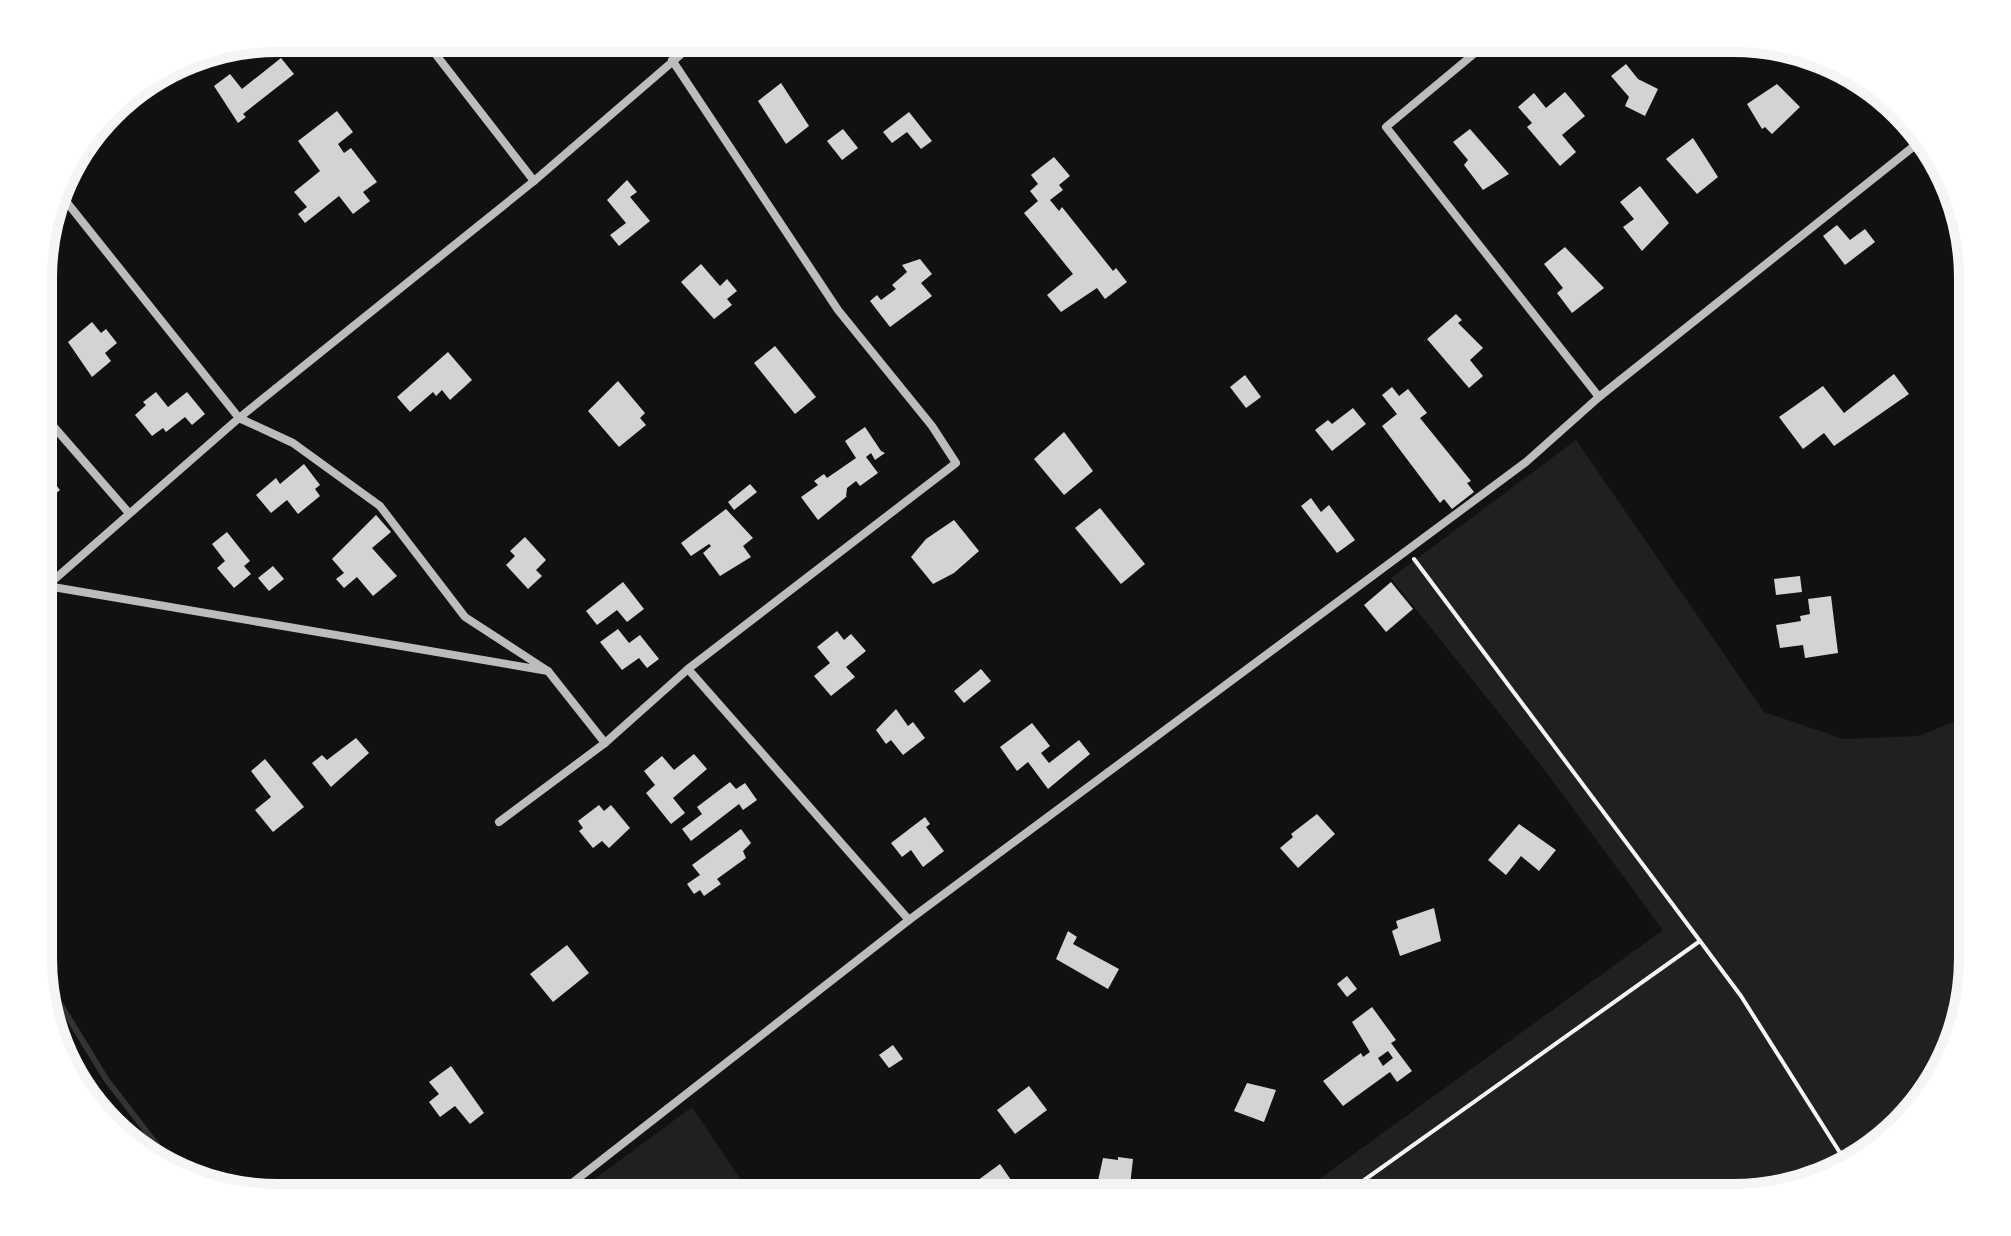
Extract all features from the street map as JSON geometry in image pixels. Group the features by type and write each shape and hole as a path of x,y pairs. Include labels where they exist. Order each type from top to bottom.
{"street":[{"path":"434,52 534,181"},
{"path":"52,582 239,418 534,181 682,52"},
{"path":"1476,52 1386,127 1599,397"},
{"path":"499,822 605,743 688,669 956,463 932,426 838,310 672,60"},
{"path":"571,1184 909,920 1408,553 1526,462 1599,397 1915,145"},
{"path":"66,201 239,418 293,443 380,506 465,617 548,671 605,743"},
{"path":"52,425 128,512"},
{"path":"52,590 548,671"},
{"path":"688,669 909,920"}],"path":[{"path":"1408,553 1741,996 1842,1156"},
{"path":"1359,1184 1700,941"}],"shaded area":[{"path":"1576,440 1764,712 1844,739 1919,736 1959,719 1959,972 1955,1002 1936,1058 1903,1107 1882,1128 1846,1154 1819,1167 1777,1180 1747,1184 1312,1184 1663,930 1543,768 1391,578"},
{"path":"692,1107 744,1184 588,1184"}],"building":[{"path":"281,58 294,74 243,114 246,117 238,123 214,86 230,74 242,89"},
{"path":"1626,64 1638,79 1658,89 1645,116 1625,106 1629,97 1611,76"},
{"path":"781,83 809,126 786,144 758,101"},
{"path":"1777,84 1800,107 1772,134 1765,127 1762,129 1747,104"},
{"path":"1565,92 1585,116 1562,135 1576,152 1560,166 1527,127 1532,123 1518,107 1534,93 1546,108"},
{"path":"337,111 353,132 338,144 344,153 351,148 377,182 363,192 370,201 353,214 339,196 305,223 298,214 307,207 294,192 320,171 298,141"},
{"path":"909,112 932,141 921,149 907,132 892,143 883,132"},
{"path":"843,129 858,148 842,160 827,141"},
{"path":"1470,129 1509,174 1483,190 1464,165 1468,160 1453,142"},
{"path":"1693,138 1718,177 1697,194 1666,159"},
{"path":"1054,157 1070,176 1059,185 1063,190 1050,200 1059,211 1062,207 1113,271 1116,268 1127,282 1105,299 1097,288 1061,312 1047,295 1073,274 1024,213 1038,201 1030,191 1038,184 1031,175"},
{"path":"627,180 637,192 630,197 650,221 619,246 610,235 626,223 607,200"},
{"path":"1640,186 1669,223 1642,251 1623,227 1634,219 1620,202"},
{"path":"1837,225 1850,240 1865,229 1875,242 1845,265 1823,236"},
{"path":"1565,247 1604,288 1572,313 1557,293 1563,288 1544,264"},
{"path":"920,259 932,274 921,283 932,296 890,327 870,301 877,295 881,300 896,289 892,285 907,272 902,265"},
{"path":"701,264 720,286 727,279 737,291 727,299 732,305 714,319 681,282"},
{"path":"1456,314 1462,320 1458,323 1483,348 1470,360 1483,376 1469,388 1427,339"},
{"path":"92,322 101,333 106,329 117,343 105,353 111,361 92,377 68,342"},
{"path":"775,346 816,397 795,414 754,363"},
{"path":"448,352 472,380 450,400 442,390 436,396 433,392 410,412 397,397"},
{"path":"1894,374 1909,394 1834,446 1824,433 1803,449 1779,417 1823,386 1844,413"},
{"path":"1245,375 1261,397 1246,408 1230,387"},
{"path":"618,381 645,413 640,418 646,425 619,447 588,411"},
{"path":"1392,387 1399,396 1408,389 1427,413 1420,418 1471,481 1467,483 1474,492 1452,509 1444,499 1440,503 1382,426 1397,414 1382,395"},
{"path":"156,392 168,407 187,392 205,414 192,425 185,417 166,432 163,428 152,436 135,415 146,405 143,402"},
{"path":"1353,408 1366,424 1332,451 1315,430 1328,420 1332,424"},
{"path":"865,427 885,453 875,460 871,453 866,457 878,473 860,486 856,481 847,488 846,497 818,520 801,497 818,485 814,481 824,474 827,478 856,458 845,441"},
{"path":"1064,432 1093,471 1064,495 1034,459"},
{"path":"304,464 320,485 315,489 320,496 298,514 287,500 271,513 256,495 276,478 280,484"},
{"path":"52,480 60,490 52,496"},
{"path":"750,484 757,492 734,510 728,502"},
{"path":"1311,498 1321,512 1329,505 1355,540 1337,553 1301,506"},
{"path":"1100,508 1145,564 1121,584 1075,528"},
{"path":"726,509 753,538 743,546 751,557 720,576 703,553 711,546 709,544 691,556 681,543"},
{"path":"376,515 391,532 372,548 397,576 373,596 357,577 344,588 336,579 344,573 332,559"},
{"path":"954,520 979,551 954,573 933,584 911,557 926,539"},
{"path":"227,532 250,561 244,566 251,574 234,588 217,568 225,561 212,544"},
{"path":"525,537 546,560 536,570 542,576 528,589 506,565 515,556 510,551"},
{"path":"273,566 284,579 269,591 258,578"},
{"path":"1800,576 1802,592 1776,595 1774,579"},
{"path":"623,582 644,609 627,622 617,610 597,625 586,611"},
{"path":"1391,582 1413,609 1386,632 1364,605"},
{"path":"1831,596 1838,653 1805,658 1803,645 1780,648 1776,625 1801,621 1800,616 1810,614 1808,599"},
{"path":"618,629 629,643 640,635 659,659 647,668 639,658 622,670 600,642"},
{"path":"837,631 844,640 851,634 866,651 846,667 855,677 831,696 814,676 830,663 817,647"},
{"path":"981,669 991,681 964,703 954,691"},
{"path":"896,709 908,726 913,722 925,738 903,755 891,740 886,744 876,730"},
{"path":"1032,723 1050,746 1041,753 1049,763 1079,740 1090,754 1048,789 1028,762 1017,771 1000,747"},
{"path":"356,738 369,753 331,787 312,763 322,755 327,760"},
{"path":"694,754 707,769 673,798 685,813 671,824 646,793 655,785 644,771 662,756 674,770"},
{"path":"265,759 304,807 273,832 255,810 271,797 251,771"},
{"path":"730,782 736,789 745,783 757,800 743,810 739,804 691,841 682,829 702,814 697,807"},
{"path":"599,805 604,811 611,805 630,828 609,848 602,841 593,848 579,831 583,828 578,821"},
{"path":"1317,814 1335,834 1298,868 1280,848 1293,837 1291,834"},
{"path":"925,817 930,824 926,827 944,851 923,867 911,850 902,857 891,843"},
{"path":"1519,824 1556,850 1539,871 1521,856 1506,875 1488,860"},
{"path":"741,829 751,843 743,851 746,858 717,879 721,884 704,896 700,890 694,894 687,884 700,875 692,865"},
{"path":"1434,908 1441,941 1400,956 1392,931 1398,928 1396,921"},
{"path":"1068,931 1077,937 1073,944 1119,969 1108,989 1056,959"},
{"path":"567,945 589,973 553,1002 530,974"},
{"path":"1347,976 1357,989 1347,997 1337,984"},
{"path":"1372,1007 1396,1040 1391,1043 1412,1071 1397,1082 1390,1072 1343,1106 1323,1081 1361,1053 1363,1057 1370,1052 1352,1022","holes":["1388,1051 1393,1058 1383,1066 1378,1058"]},
{"path":"893,1045 903,1059 889,1068 879,1055"},
{"path":"451,1066 484,1113 470,1124 455,1106 440,1117 429,1102 439,1094 429,1082"},
{"path":"1247,1083 1276,1090 1264,1122 1234,1111"},
{"path":"1029,1086 1047,1110 1015,1134 997,1110"},
{"path":"1118,1157 1133,1159 1130,1184 1097,1184 1103,1158 1118,1160"},
{"path":"1000,1164 1014,1184 973,1184"}],"waterway":[{"path":"55,996 106,1079 162,1151"}]}
